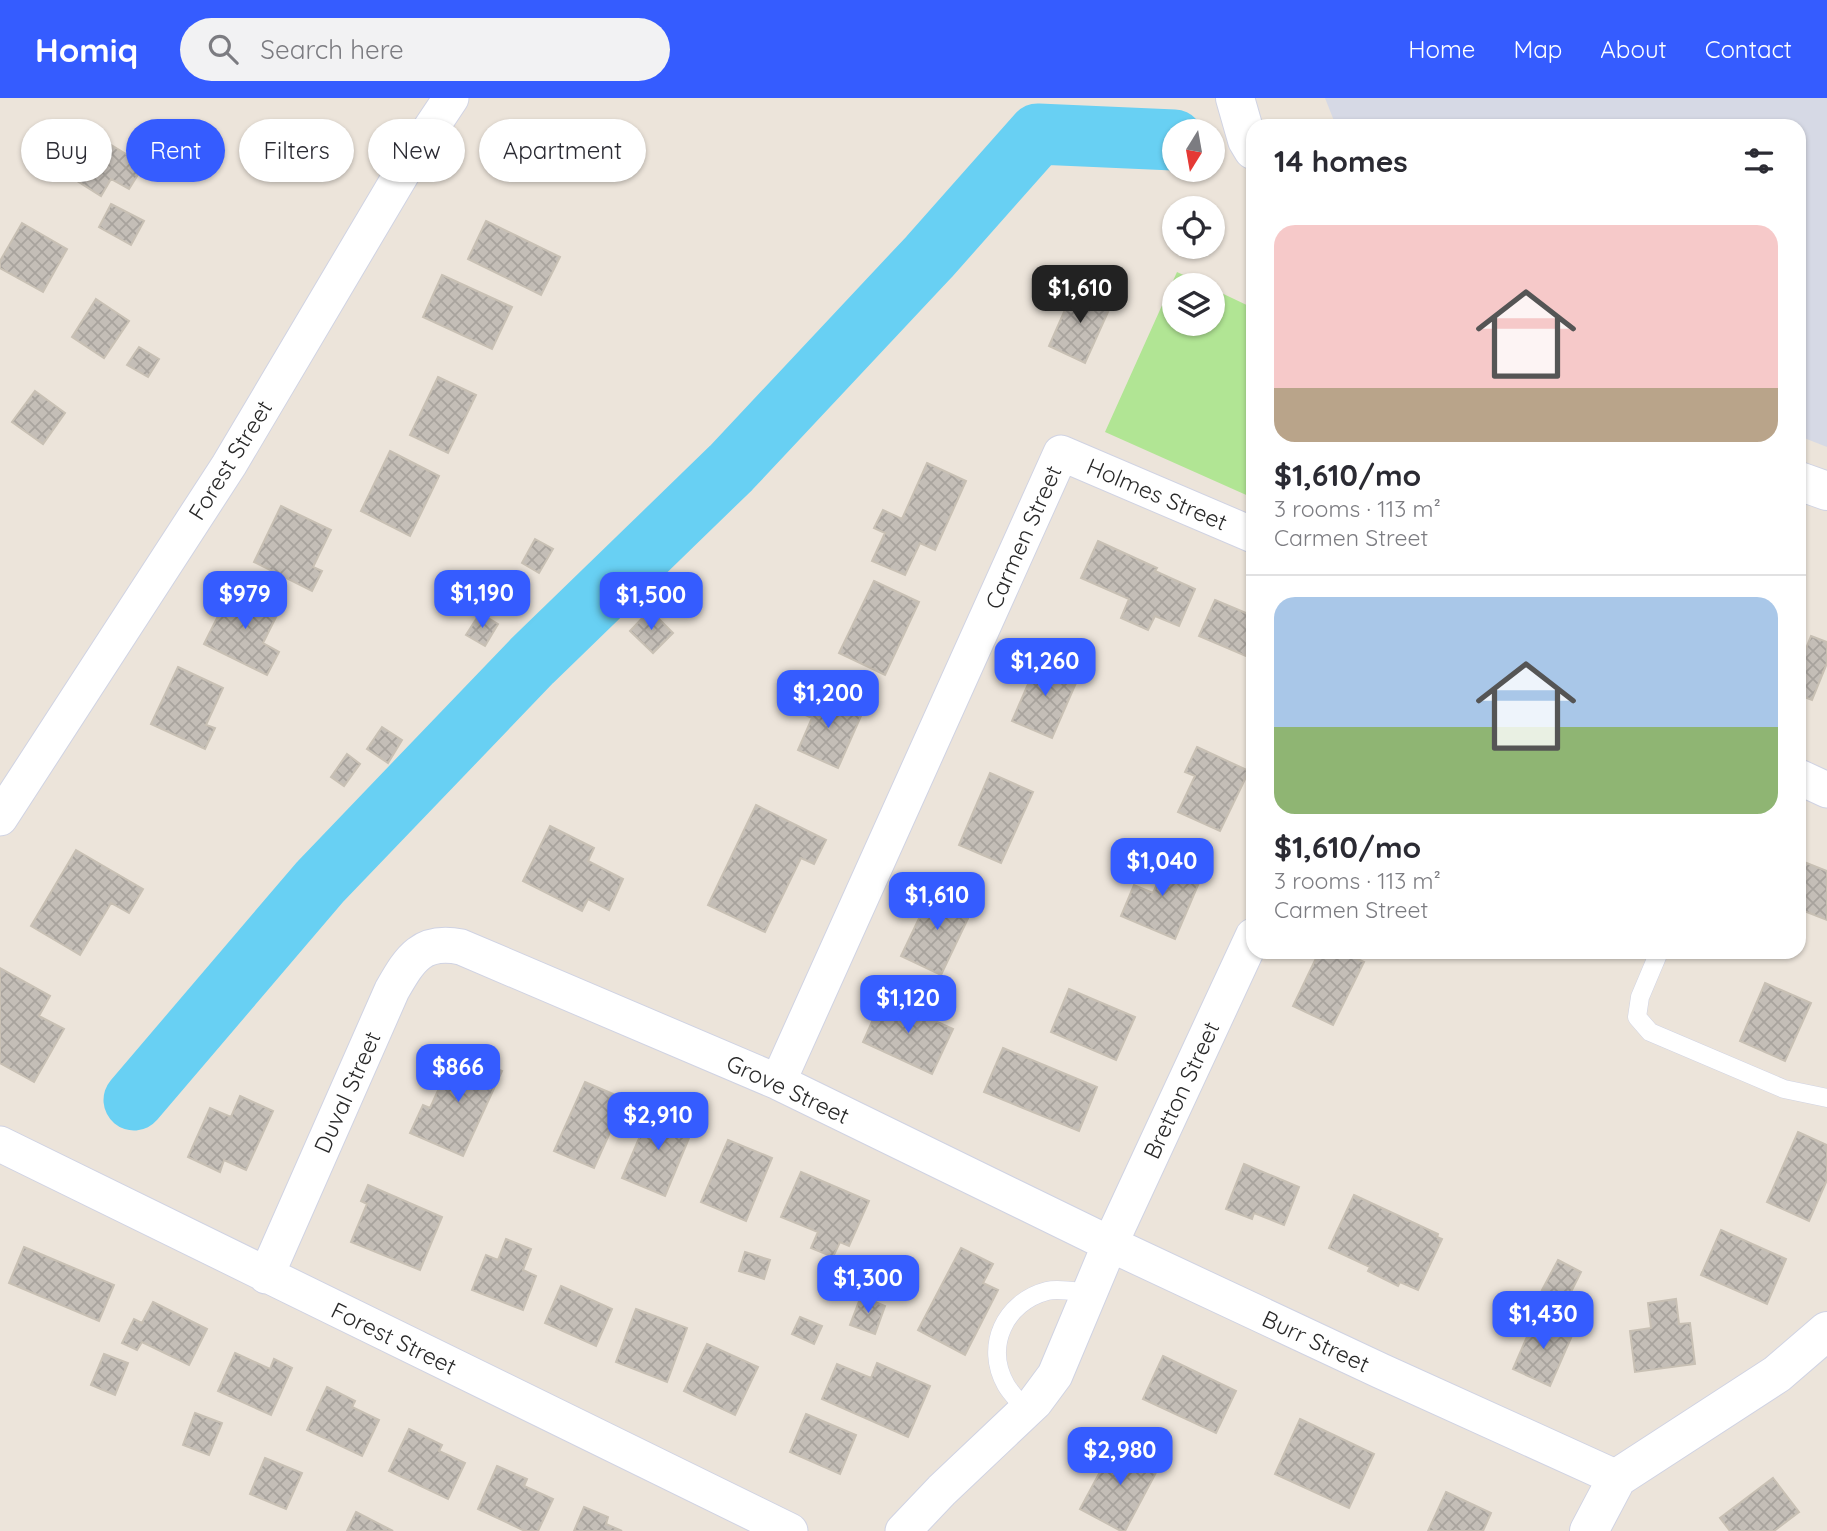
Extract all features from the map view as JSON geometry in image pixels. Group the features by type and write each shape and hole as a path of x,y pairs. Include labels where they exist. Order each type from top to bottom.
{"street":[{"name":"Forest Street","path":"0,818 229,465 411,158 451,98"},
{"path":"1235,98 1246,136"},
{"name":"Holmes Street","path":"1061,453 1246,532"},
{"name":"Carmen Street","path":"778,1082 1061,453"},
{"path":"1806,484 1827,491"},
{"path":"1806,780 1827,790"},
{"name":"Duval Street","path":"266,1276 398,979 420,951 441,943 461,947"},
{"name":"Grove Street","path":"461,947 778,1082 1110,1244"},
{"name":"Bretton Street","path":"1110,1244 1246,951"},
{"name":"Forest Street","path":"0,1144 790,1531"},
{"path":"904,1531 942,1490 1026,1410 1055,1375 1110,1244"},
{"name":"Burr Street","path":"1110,1244 1617,1478"},
{"path":"1589,1531 1617,1478 1777,1374 1827,1331"}],"lane":[{"path":"1656,959 1640,997 1637,1017 1650,1032 1784,1089 1827,1098"},
{"path":"1026,1410 1005,1384 999,1366 996,1348 1001,1325 1016,1306 1048,1291 1090,1293"}],"shaded area":[{"path":"1325,98 1827,98 1827,447 1806,439 1806,119 1333,119"}],"green space":[{"path":"1225,295 1246,305 1246,495 1105,432 1162,305 1162,336 1225,336"}],"building":[{"path":"112,145 126,154 126,182 133,182 129,189 112,180"},
{"path":"79,182 109,182 101,196"},
{"path":"111,204 144,221 131,245 99,227"},
{"path":"486,221 560,257 541,295 468,259"},
{"path":"22,223 67,249 43,292 0,268 0,261"},
{"path":"442,275 512,307 492,349 423,317"},
{"path":"1075,287 1112,303 1085,363 1049,346"},
{"path":"96,299 129,321 104,358 72,337"},
{"path":"139,347 159,359 148,377 127,365"},
{"path":"438,377 476,395 448,453 410,435"},
{"path":"35,391 65,413 43,444 12,422"},
{"path":"390,451 439,476 410,536 361,511"},
{"path":"927,463 966,481 935,550 920,543 905,575 872,561 885,533 874,528 883,510 902,519"},
{"path":"281,506 331,530 313,567 322,571 312,591 254,562"},
{"path":"535,539 553,549 539,573 522,563"},
{"path":"1098,541 1195,589 1179,626 1155,616 1148,630 1121,618 1129,599 1081,578"},
{"path":"874,581 919,602 885,675 839,653"},
{"path":"233,586 280,609 263,643 279,652 267,675 204,644"},
{"path":"1215,600 1246,613 1246,656 1199,636"},
{"path":"650,610 673,633 653,653 630,631"},
{"path":"480,613 498,624 485,646 466,635"},
{"path":"1811,636 1827,642 1827,663 1812,700 1806,698 1806,648"},
{"path":"1039,659 1079,676 1052,738 1012,721"},
{"path":"178,667 223,688 206,725 215,728 205,749 151,724"},
{"path":"810,693 861,716 838,768 798,750 812,718 801,713"},
{"path":"382,727 402,740 388,763 367,749"},
{"path":"1197,747 1246,770 1246,777 1220,831 1178,812 1195,776 1185,772"},
{"path":"347,754 360,764 344,786 331,777"},
{"path":"990,773 1033,792 1001,863 959,845"},
{"path":"756,805 826,840 814,864 801,858 765,932 708,905"},
{"path":"550,826 594,848 588,861 623,879 609,910 588,899 582,911 523,881"},
{"path":"76,850 143,889 129,913 111,903 80,955 31,926"},
{"path":"1148,856 1201,878 1175,939 1121,916 1134,885 1153,893 1158,882 1140,874"},
{"path":"1806,863 1827,871 1827,920 1806,912"},
{"path":"933,889 973,908 941,975 901,956"},
{"path":"1316,959 1358,959 1364,962 1333,1025 1293,1006"},
{"path":"0,968 50,996 39,1016 64,1029 34,1082 0,1063"},
{"path":"1765,983 1811,1003 1785,1061 1740,1041"},
{"path":"1069,989 1135,1017 1116,1060 1051,1032"},
{"path":"883,997 953,1029 932,1074 863,1042"},
{"path":"1003,1048 1097,1087 1079,1131 984,1092"},
{"path":"456,1051 502,1071 463,1156 410,1133 423,1105 430,1108"},
{"path":"585,1082 625,1099 594,1168 554,1151"},
{"path":"240,1096 273,1111 246,1170 224,1160 220,1172 188,1157 210,1108 231,1117"},
{"path":"652,1108 694,1126 665,1196 622,1178"},
{"path":"1798,1132 1827,1145 1827,1180 1809,1221 1767,1202"},
{"path":"728,1140 772,1158 746,1221 701,1202"},
{"path":"1244,1164 1299,1187 1284,1225 1254,1213 1252,1219 1226,1209"},
{"path":"801,1172 869,1201 849,1246 840,1242 833,1257 811,1248 818,1232 781,1217"},
{"path":"368,1185 442,1217 420,1270 351,1242 367,1204 361,1201"},
{"path":"1354,1195 1438,1234 1437,1237 1442,1239 1418,1290 1400,1282 1398,1286 1368,1271 1370,1267 1329,1248"},
{"path":"1721,1230 1786,1259 1767,1304 1701,1275"},
{"path":"506,1239 531,1249 523,1270 536,1276 523,1310 472,1290 486,1255 498,1260"},
{"path":"24,1247 114,1285 99,1321 9,1283"},
{"path":"961,1248 993,1264 983,1283 998,1290 965,1355 918,1330"},
{"path":"745,1252 770,1260 764,1279 739,1271"},
{"path":"1558,1260 1581,1272 1566,1302 1542,1290"},
{"path":"561,1286 612,1309 596,1346 545,1323"},
{"path":"861,1296 885,1306 875,1334 850,1325"},
{"path":"1676,1299 1679,1324 1690,1323 1695,1364 1635,1372 1630,1331 1651,1328 1648,1303"},
{"path":"153,1302 207,1329 189,1365 142,1342 137,1350 122,1343 134,1319 142,1323"},
{"path":"636,1309 687,1328 667,1382 616,1362"},
{"path":"800,1317 822,1326 814,1344 792,1334"},
{"path":"1540,1317 1574,1331 1550,1386 1513,1369 1533,1323 1536,1324"},
{"path":"707,1344 758,1367 735,1415 684,1391"},
{"path":"235,1353 270,1369 274,1359 292,1368 271,1415 218,1391"},
{"path":"104,1354 128,1363 115,1395 91,1385"},
{"path":"1163,1356 1236,1391 1216,1433 1143,1399"},
{"path":"877,1363 930,1386 908,1437 822,1399 837,1364 871,1378"},
{"path":"327,1387 355,1401 352,1407 379,1420 362,1456 307,1430"},
{"path":"195,1413 222,1423 209,1455 183,1445"},
{"path":"806,1414 856,1435 840,1474 790,1452"},
{"path":"1300,1419 1374,1454 1349,1508 1275,1474"},
{"path":"409,1429 442,1445 439,1451 465,1463 448,1499 389,1471"},
{"path":"1116,1442 1160,1465 1125,1531 1080,1509"},
{"path":"265,1458 302,1473 286,1509 250,1494"},
{"path":"497,1466 527,1479 524,1486 553,1499 538,1531 525,1531 478,1509"},
{"path":"1773,1478 1799,1512 1774,1531 1730,1531 1720,1518"},
{"path":"1446,1492 1491,1513 1483,1531 1428,1531"},
{"path":"584,1507 608,1517 606,1524 622,1531 574,1531"},
{"path":"356,1512 393,1531 347,1531"}],"waterway":[{"path":"134,1100 320,882 532,661 731,468 929,257 1038,134 1162,139"}]}
